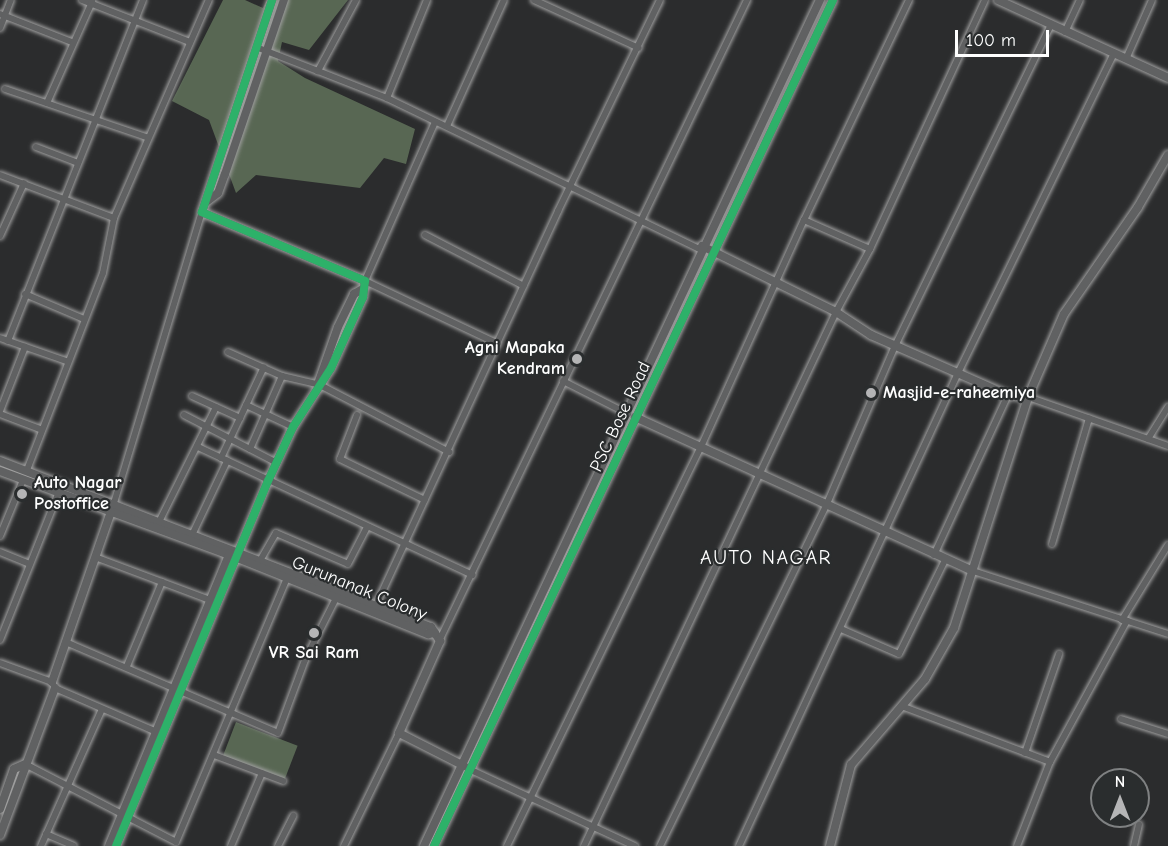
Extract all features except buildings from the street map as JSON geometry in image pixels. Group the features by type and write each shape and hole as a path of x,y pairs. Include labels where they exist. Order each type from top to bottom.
{"street":[{"path":"0,28 3,15 11,0"},
{"path":"82,0 190,42"},
{"path":"8,341 25,294 66,200 94,120 143,0"},
{"path":"0,536 30,471 40,429 103,273 114,218 146,138 209,0"},
{"path":"0,835 68,643 112,508 202,212 272,0"},
{"path":"206,202 221,183 284,0"},
{"path":"318,71 356,0"},
{"path":"387,98 427,0"},
{"path":"447,126 504,0"},
{"path":"534,0 639,48"},
{"path":"377,603 402,544 449,452 571,185 639,48 660,0"},
{"path":"344,846 399,733 438,635 473,575 563,381 747,0"},
{"name":"PSC Bose Road","path":"424,846 820,0"},
{"name":"PSC Bose Road","path":"434,846 638,419 833,0"},
{"path":"507,846 700,449 804,220 909,0"},
{"path":"584,846 836,312 870,249 985,0"},
{"path":"998,0 1015,3 1050,27 1168,78"},
{"path":"1065,33 1080,0"},
{"path":"1126,59 1152,0"},
{"path":"47,103 72,42 92,2"},
{"path":"3,15 72,42"},
{"path":"660,846 826,506 895,346 1050,27"},
{"path":"256,47 387,98 571,185 640,222 702,248 715,251 836,312 895,346 1008,395 1028,397 1168,446"},
{"path":"740,846 958,373 1113,55"},
{"path":"5,89 146,138"},
{"path":"178,688 210,600 293,427 318,384 326,378 352,324 363,297 361,290 365,280 435,122"},
{"path":"36,147 78,163"},
{"path":"830,846 851,765 861,749 904,707 946,643 973,571 1028,397 1064,314 1138,207 1168,155"},
{"path":"0,175 114,218"},
{"path":"0,236 24,183"},
{"path":"202,212 365,280 498,344"},
{"path":"804,220 870,249"},
{"path":"425,236 524,286"},
{"path":"25,294 84,318"},
{"path":"0,338 66,361"},
{"path":"25,347 0,412 40,429"},
{"path":"228,352 282,376 318,384 449,452"},
{"path":"193,533 230,439 264,368"},
{"path":"250,449 282,376"},
{"path":"563,381 700,449 945,560 1168,634"},
{"path":"934,555 1008,395"},
{"path":"192,396 240,418"},
{"path":"246,405 293,427"},
{"path":"1149,439 1168,406"},
{"path":"160,520 194,447 198,447 216,407"},
{"path":"184,415 277,463"},
{"path":"357,415 341,448 340,459 424,500"},
{"path":"1052,544 1089,418"},
{"path":"198,447 402,544 473,575"},
{"name":"Gurunanak Colony","path":"0,461 30,471 112,508 233,553 261,559 377,603 431,627 438,635"},
{"name":"Gurunanak Colony","path":"0,472 58,494 160,520 193,533 287,578 428,634 438,635"},
{"path":"0,640 58,494"},
{"path":"261,559 276,533 348,564 367,527"},
{"path":"1017,846 1050,762 1125,620 1168,545"},
{"path":"0,552 30,564"},
{"path":"116,846 126,815 233,553"},
{"path":"95,557 210,600"},
{"path":"841,629 899,654 945,560"},
{"path":"25,764 126,815 175,844 287,578"},
{"path":"128,666 162,582"},
{"path":"68,643 128,666 231,714 278,733 305,660 336,598"},
{"path":"1025,753 1059,654"},
{"path":"0,663 159,733"},
{"path":"904,707 1050,762"},
{"path":"41,846 70,788 102,709"},
{"path":"1121,719 1168,734"},
{"path":"399,733 471,770 635,846"},
{"path":"214,755 283,781"},
{"path":"0,809 14,769 25,764"},
{"path":"231,846 262,773"},
{"path":"109,846 126,815"},
{"path":"278,846 293,816"},
{"path":"1134,846 1138,828"},
{"path":"46,834 74,846"}],"green space":[{"path":"223,0 245,0 263,8 267,0 348,0 309,50 282,42 278,61 305,78 415,129 406,164 384,158 360,188 256,175 236,193 209,120 172,101"},
{"path":"236,722 298,746 285,779 223,756"}],"cycle path":[{"path":"116,846 268,481 293,427 331,368 363,297 365,281 202,212 272,0"},
{"path":"434,846 833,0"}],"place":[{"name":"Agni Mapaka Kendram","path":"577,359"},
{"name":"Masjid-e-raheemiya","path":"871,393"},
{"name":"Auto Nagar Postoffice","path":"22,494"},
{"name":"VR Sai Ram","path":"314,633"}],"district":[{"name":"AUTO NAGAR","path":"766,557"}]}
